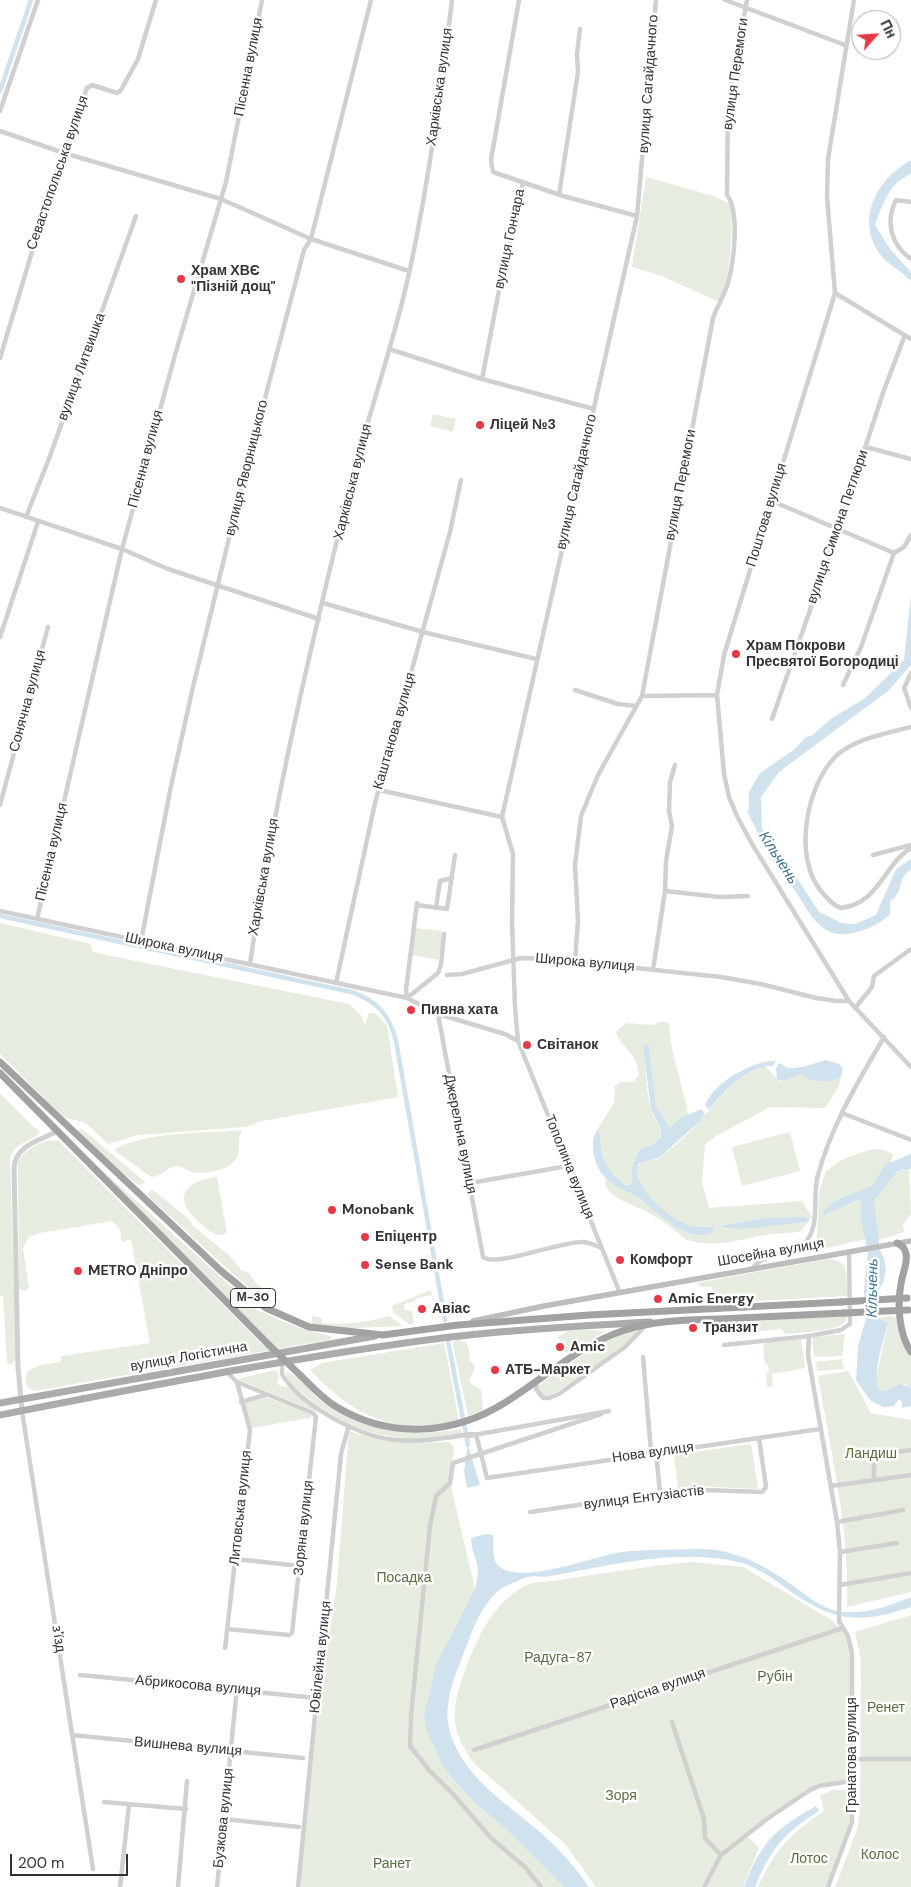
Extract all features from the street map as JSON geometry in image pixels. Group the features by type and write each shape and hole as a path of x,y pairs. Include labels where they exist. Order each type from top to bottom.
{"highway":[{"name":"М-30","path":"0,1062 220,1270 266,1308 309,1328 383,1335 458,1324 654,1310 909,1298"},
{"name":"М-30","path":"0,1074 300,1376 335,1406 377,1425 406,1430 432,1429 469,1420 490,1412 608,1336 646,1325 677,1320 909,1310"},
{"path":"56,1132 67,1127"},
{"path":"893,1244 903,1246 907,1256 900,1292 902,1330 911,1352"},
{"path":"902,1278 911,1262"}],"main road":[{"name":"Шосейна вулиця","path":"458,1324 544,1306 911,1240"},
{"path":"0,1415 228,1373 450,1337 521,1330 677,1320"},
{"name":"вулиця Логістична","path":"0,1403 383,1335"}],"street":[{"path":"0,111 38,0"},
{"name":"Севастопольська вулиця","path":"0,358 53,182 89,85 117,93 125,84 138,59 156,0"},
{"name":"Пісенна вулиця","path":"37,919 122,549 170,374 226,182 262,0"},
{"name":"вулиця Яворницького","path":"141,941 171,786 262,405 304,250 311,239 371,0"},
{"name":"Харківська вулиця","path":"250,964 263,875 319,618 352,478 409,271 433,145 452,0"},
{"name":"вулиця Гончара","path":"482,379 501,280 523,183 497,175 491,168 519,0"},
{"name":"вулиця Сагайдачного","path":"502,817 536,659 638,216 656,0"},
{"path":"725,0 845,45"},
{"name":"вулиця Перемоги","path":"575,961 578,921 575,865 581,816 598,775 642,696 713,318 729,281 735,223 734,207 727,195 728,103 748,0"},
{"name":"Поштова вулиця","path":"849,1000 752,844 728,797 724,774 717,694 724,655 835,293 827,197 828,159 845,45 854,0"},
{"path":"559,195 578,72 577,54 580,29"},
{"path":"0,131 64,154 221,200 311,239 409,271"},
{"path":"523,183 559,195 638,216"},
{"path":"911,202 896,200 890,218 891,230 896,244 911,260"},
{"name":"вулиця Литвишка","path":"26,517 50,456 136,216"},
{"path":"835,293 911,339"},
{"name":"вулиця Симона Петлюри","path":"772,719 839,528 884,390 905,335"},
{"path":"389,349 482,379 594,409"},
{"path":"866,447 911,460"},
{"name":"Каштанова вулиця","path":"336,983 379,790 450,532 461,480"},
{"path":"772,501 894,553"},
{"path":"0,508 122,549 168,569 319,618"},
{"path":"0,637 38,522"},
{"path":"843,685 861,647 894,553 904,547 911,535"},
{"path":"323,603 423,632 536,659"},
{"name":"Сонячна вулиця","path":"0,805 48,627"},
{"path":"911,673 904,688 911,708"},
{"path":"575,690 618,704 636,706"},
{"path":"642,696 717,694"},
{"path":"911,727 853,745 835,758 816,788 806,828 808,870 828,900 841,908 855,904 874,892 892,866 911,846"},
{"path":"653,970 665,891 672,826 669,811 670,782 675,766"},
{"path":"379,790 502,817 514,854 512,922 514,961 462,974 447,974"},
{"path":"873,855 911,846"},
{"path":"407,998 406,990 417,904 447,909 455,855"},
{"path":"436,908 440,881 452,878"},
{"path":"665,891 720,897 748,896"},
{"name":"Широка вулиця","path":"0,911 407,998 438,1014 505,1034 518,1041"},
{"path":"407,998 438,973 441,965 444,934"},
{"path":"855,1008 872,987 874,976 911,948"},
{"name":"Широка вулиця","path":"518,1041 514,961 521,958 551,958 744,981 836,1002 849,1000"},
{"path":"849,1000 911,1067"},
{"name":"Джерельна вулиця","path":"438,1014 482,1253 486,1259 518,1256 582,1242 602,1248"},
{"path":"753,1268 758,1261 794,1251 808,1240 814,1220 817,1176 842,1113 884,1037"},
{"name":"Тополина вулиця","path":"518,1041 620,1293"},
{"path":"842,1113 911,1140"},
{"path":"22,1411 20,1399 14,1167 18,1152 56,1132"},
{"path":"470,1183 568,1166"},
{"path":"724,1346 809,1336 841,1330 850,1324 849,1252"},
{"path":"536,1381 536,1389 542,1398 549,1398 559,1394 625,1346 646,1325"},
{"path":"809,1336 808,1354 837,1522 840,1552 840,1584 911,1573"},
{"path":"643,1357 660,1493"},
{"path":"282,1364 282,1374 293,1390 348,1428 392,1440 423,1442 609,1411"},
{"path":"228,1373 237,1382 265,1395"},
{"name":"Литовська вулиця","path":"226,1648 250,1430 237,1382"},
{"path":"241,1402 265,1395"},
{"name":"Зоряна вулиця","path":"227,1629 289,1635 292,1633 315,1419 313,1413 265,1395"},
{"name":"з'їзд","path":"22,1411 31,1480 59,1638 93,1869"},
{"path":"541,1887 525,1867 491,1838 453,1794 429,1770 410,1746 411,1715 430,1526 436,1496 450,1483 453,1463 609,1411"},
{"name":"Нова вулиця","path":"609,1411 468,1436 476,1434 487,1478 820,1429"},
{"name":"Ювілейна вулиця","path":"298,1887 341,1454 348,1428"},
{"name":"вулиця Ентузіастів","path":"530,1512 660,1493 705,1490 765,1490 759,1438"},
{"path":"874,1480 874,1459 890,1453 911,1450"},
{"path":"831,1486 911,1475"},
{"path":"837,1522 903,1510"},
{"path":"840,1552 897,1543"},
{"path":"236,1559 300,1566"},
{"name":"Гранатова вулиця","path":"828,1887 852,1822 852,1653 848,1636 839,1621 840,1584"},
{"name":"Радісна вулиця","path":"474,1750 843,1628"},
{"name":"Абрикосова вулиця","path":"80,1675 237,1688 317,1698"},
{"name":"Бузкова вулиця","path":"217,1887 237,1688"},
{"path":"672,1722 704,1819 705,1838 721,1856"},
{"name":"Вишнева вулиця","path":"72,1735 303,1758"},
{"path":"851,1759 911,1759"},
{"path":"178,1887 187,1781"},
{"path":"704,1887 721,1856 756,1827 810,1790 819,1786 852,1781"},
{"path":"104,1802 186,1810"},
{"path":"120,1887 129,1805"},
{"path":"224,1819 299,1827"}],"green space":[{"path":"646,177 714,196 732,205 729,267 719,302 662,276 632,267"},
{"path":"433,414 456,419 453,432 430,426"},
{"path":"0,923 91,944 92,951 106,955 349,1004 361,1015 365,1026 369,1013 375,1013 387,1025 398,1097 262,1121 245,1127 137,1135 108,1144 86,1123 63,1117 0,1054"},
{"path":"415,928 442,931 439,960 412,955"},
{"path":"661,1021 669,1023 674,1057 688,1114 670,1128 656,1106 649,1045 646,1044 645,1070 647,1090 653,1115 661,1133 659,1139 654,1144 638,1151 632,1169 632,1184 623,1183 610,1173 606,1166 603,1158 600,1133 597,1130 614,1103 615,1086 620,1082 633,1082 639,1075 635,1060 622,1044 616,1032 626,1023 653,1025"},
{"path":"765,1066 779,1081 802,1074 821,1080 841,1077 838,1088 825,1108 770,1107 716,1136 705,1144 702,1182 709,1208 802,1201 812,1217 800,1232 769,1234 716,1243 687,1240 656,1217 620,1199 609,1191 605,1185 606,1178 634,1195 675,1226 697,1234 710,1226 695,1227 686,1225 669,1216 647,1194 638,1176 637,1167 639,1164 661,1157 694,1127 728,1089 744,1075","holes":["808,1217 806,1222 724,1229 723,1225 765,1218"]},
{"path":"0,1093 40,1133 14,1150 10,1159 16,1359 11,1365 7,1363 3,1296 0,1296"},
{"path":"80,1129 145,1182 140,1185 136,1184 76,1132"},
{"path":"242,1130 238,1154 234,1161 225,1168 207,1173 194,1173 174,1166 159,1175 151,1177 114,1150 126,1144 157,1137"},
{"path":"790,1132 800,1171 742,1186 732,1147"},
{"path":"68,1139 257,1310 294,1326 333,1337 329,1340 34,1391 27,1387 25,1381 28,1371 40,1365 61,1362 61,1356 150,1343 131,1240 122,1242 120,1229 112,1221 40,1233 29,1237 23,1248 29,1287 25,1291 19,1289 18,1162 30,1149 48,1141 59,1141 265,1347 272,1343"},
{"path":"881,1149 893,1154 891,1163 884,1165 873,1185 836,1200 823,1211 827,1215 858,1200 861,1203 860,1216 866,1239 801,1254 817,1238 819,1192 826,1171 845,1158 870,1150"},
{"path":"909,1168 911,1214 903,1225 904,1232 879,1240 873,1211 876,1196 887,1180 898,1172"},
{"path":"217,1177 227,1233 220,1235 211,1232 190,1213 184,1198 190,1186 206,1179"},
{"path":"152,1189 231,1257 242,1271 248,1272 256,1283 270,1295 259,1295 250,1289 151,1199 147,1194"},
{"path":"827,1259 835,1260 844,1267 848,1296 715,1303 712,1287 701,1287 697,1283"},
{"path":"430,1290 433,1295 417,1298 414,1302 404,1304 405,1310 412,1311 414,1322 410,1325 393,1312 392,1306"},
{"path":"845,1315 847,1317 846,1320 840,1326 813,1332 785,1334 781,1329 740,1333 725,1331 726,1325 733,1323"},
{"path":"312,1316 322,1318 322,1323 339,1324 364,1322 389,1316 403,1326 330,1329 312,1325"},
{"path":"890,1316 896,1318 902,1342 911,1358 911,1388 905,1384 885,1391 879,1389 876,1378 888,1325 877,1318"},
{"path":"568,1331 606,1331 569,1353 559,1351 566,1350 565,1340 559,1340 558,1337"},
{"path":"631,1331 636,1331 622,1347 566,1386 545,1398 538,1390 538,1386 583,1355"},
{"path":"845,1334 842,1356 815,1357 812,1343 814,1337"},
{"path":"801,1338 805,1368 772,1374 773,1386 767,1387 766,1374 769,1372 768,1365 765,1364 763,1346 765,1343"},
{"path":"460,1340 465,1342 469,1349 469,1359 475,1367 469,1382 481,1390 483,1410 468,1416 453,1345 454,1341"},
{"path":"444,1343 459,1420 436,1425 415,1426 377,1419 359,1411 343,1400 310,1370 322,1363"},
{"path":"842,1359 844,1369 817,1371 816,1362"},
{"path":"276,1370 279,1376 277,1382 280,1386 288,1387 320,1413 237,1379"},
{"name":"Ландиш","path":"848,1371 871,1413 911,1420 911,1592 847,1607 846,1549 843,1520 818,1376"},
{"path":"285,1372 295,1376 316,1397 336,1410 370,1425 406,1432 442,1432 461,1429 462,1434 445,1438 411,1438 394,1437 363,1430 321,1408 288,1380"},
{"path":"266,1397 312,1415 310,1418 251,1428 243,1404"},
{"name":"Посадка","path":"349,1431 375,1438 399,1441 450,1442 454,1448 451,1470 452,1491 475,1589 436,1664 424,1714 434,1748 452,1778 476,1804 505,1828 564,1887 300,1887 312,1756 337,1583"},
{"path":"751,1444 758,1489 694,1486 678,1488 674,1455"},
{"path":"692,1562 743,1567 831,1620 846,1633 852,1651 853,1777 813,1789 747,1836 759,1848 743,1887 596,1887 566,1845 475,1764 467,1753 461,1743 455,1722 456,1701 459,1689 473,1650 486,1625 502,1604 523,1587 536,1583"},
{"path":"911,1615 911,1887 835,1887 858,1827 860,1806 861,1661 855,1632"},
{"name":"Лотос","path":"833,1790 852,1790 849,1834 828,1887 758,1887 777,1852 802,1827 824,1811 820,1795"}],"water":[{"path":"911,160 911,174 903,178 892,189 884,202 875,225 890,249 911,272 911,281 884,259 875,245 870,231 869,217 878,191 887,179"},
{"name":"Кільчень","path":"911,595 911,665 888,691 779,772 761,797 762,829 771,838 819,912 842,923 855,924 876,915 896,869 911,859 911,870 904,876 897,894 890,901 890,914 877,924 860,931 842,934 833,933 821,926 812,916 757,837 757,831 748,813 749,792 760,773 795,749 806,737 811,736 832,718 864,699 904,660"},
{"path":"649,1045 656,1106 670,1128 682,1117 702,1109 705,1114 699,1122 660,1157 638,1164 637,1173 646,1192 663,1210 690,1226 713,1227 713,1232 703,1235 692,1234 682,1230 634,1195 609,1181 599,1170 593,1146 597,1130 600,1133 601,1149 608,1169 626,1185 632,1184 632,1169 638,1151 655,1143 660,1138 661,1130 651,1109 643,1046"},
{"path":"825,1060 839,1064 843,1068 841,1077 820,1082 810,1080 802,1074 785,1080 777,1080 776,1068 779,1063 789,1068 794,1068"},
{"path":"776,1061 773,1066 754,1070 736,1081 709,1110 705,1105 716,1089 735,1074 757,1064"},
{"name":"Кільчень","path":"911,1154 911,1169 903,1169 897,1172 874,1200 880,1251 884,1258 886,1270 883,1283 876,1294 877,1317 888,1324 877,1366 877,1382 879,1389 885,1391 901,1384 911,1388 911,1406 902,1408 902,1402 899,1399 894,1406 883,1407 870,1400 856,1380 858,1346 866,1319 864,1290 868,1253 860,1216 861,1203 858,1200 824,1216 823,1211 836,1200 873,1185 884,1165"},
{"path":"765,1218 809,1218 806,1222 743,1229 722,1228 723,1225"},
{"path":"468,1445 480,1485 467,1488 464,1471"},
{"path":"486,1534 493,1535 494,1556 497,1564 511,1572 525,1573 559,1568 622,1552 711,1549 737,1555 761,1565 815,1601 837,1611 865,1611 894,1604 911,1597 911,1607 892,1613 860,1618 832,1614 803,1600 751,1566 715,1558 668,1557 621,1563 548,1577 530,1576 502,1588 480,1614 458,1668 448,1704 449,1729 462,1758 473,1773 499,1799 543,1834 573,1866 589,1887 564,1887 505,1828 476,1804 452,1778 442,1764 427,1732 424,1714 436,1664 475,1589 478,1566 471,1538"},
{"path":"816,1806 819,1811 796,1827 773,1851 755,1887 744,1887 763,1848 771,1838 790,1822"}],"waterway":[{"path":"0,91 31,0"},
{"path":"0,916 351,992 375,1004 390,1024 396,1041 445,1320"},
{"path":"448,1341 468,1445"}],"place":[{"name":"Храм ХВЄ \"Пізній дощ\"","path":"181,279"},
{"name":"Ліцей №3","path":"480,425"},
{"name":"Храм Покрови Пресвятої Богородиці","path":"736,654"},
{"name":"Пивна хата","path":"411,1010"},
{"name":"Світанок","path":"527,1045"},
{"name":"Monobank","path":"332,1210"},
{"name":"Епіцентр","path":"365,1237"},
{"name":"Комфорт","path":"620,1260"},
{"name":"Sense Bank","path":"365,1265"},
{"name":"METRO Дніпро","path":"78,1271"},
{"name":"Amic Energy","path":"658,1299"},
{"name":"Авіас","path":"422,1309"},
{"name":"Транзит","path":"693,1328"},
{"name":"Amic","path":"560,1347"},
{"name":"АТБ-Маркет","path":"495,1370"}],"park label":[{"name":"Радуга-87","path":"558,1658"},
{"name":"Рубін","path":"775,1677"},
{"name":"Ренет","path":"886,1708"},
{"name":"Зоря","path":"621,1796"},
{"name":"Колос","path":"880,1855"},
{"name":"Ранет","path":"392,1864"}]}
